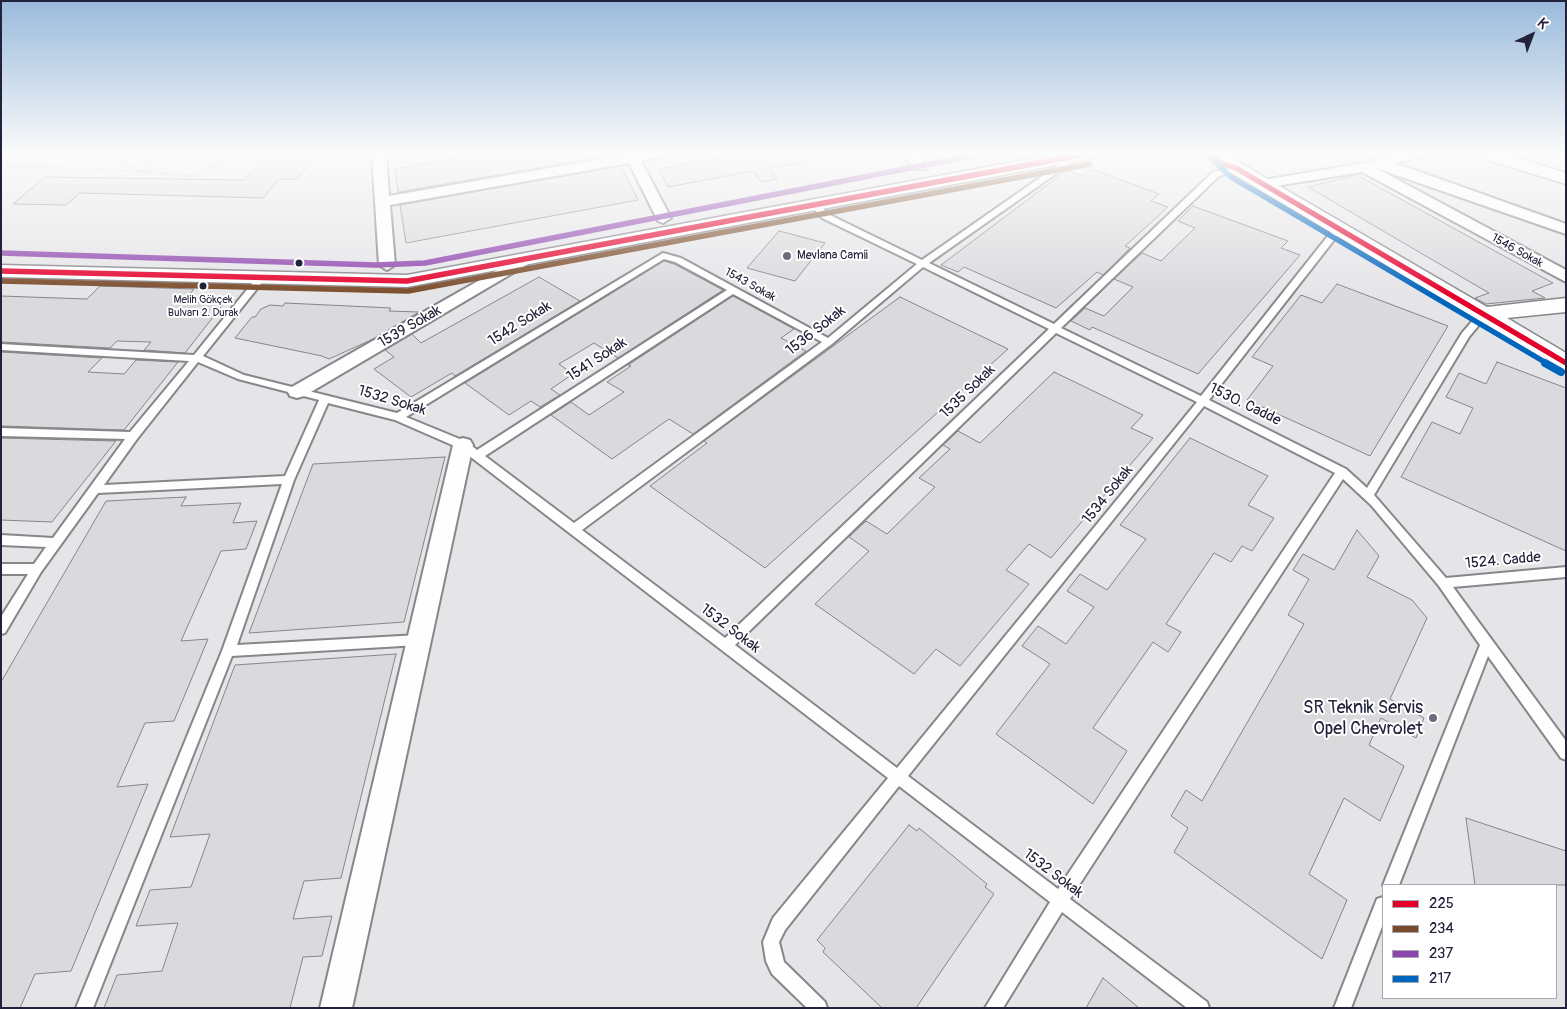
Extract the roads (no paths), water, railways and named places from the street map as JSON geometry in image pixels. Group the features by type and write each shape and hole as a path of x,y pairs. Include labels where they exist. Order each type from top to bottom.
{"main road":[{"path":"1,253 387,265 424,263 663,218 736,201"},
{"path":"1,272 407,281 522,261 830,201"},
{"path":"1291,201 1566,363"},
{"path":"1483,314 1566,305"}],"street":[{"path":"387,265 383,202 388,201"},
{"path":"655,201 663,218"},
{"name":"1546 Sokak","path":"1427,201 1566,277"},
{"path":"1487,201 1566,229"},
{"name":"1539 Sokak","path":"297,392 522,261"},
{"path":"336,1008 419,640 471,450"}],"lane":[{"name":"1536 Sokak","path":"573,530 829,342 922,264 1015,201"},
{"name":"1535 Sokak","path":"725,646 1188,201"},
{"name":"1530. Cadde","path":"814,204 825,216 1054,330 1204,401 1342,472 1368,495 1443,583 1486,646 1566,753"},
{"name":"1534 Sokak","path":"819,1008 778,968 771,953 774,932 1204,401 1338,229"},
{"name":"1543 Sokak","path":"658,257 672,257 829,342"},
{"name":"1542 Sokak","path":"398,417 658,257"},
{"path":"1,629 37,569 133,436 261,278"},
{"name":"1541 Sokak","path":"471,450 733,290"},
{"path":"1368,495 1465,335 1483,314"},
{"path":"1,347 198,358"},
{"name":"1532 Sokak","path":"198,358 241,377 398,417 471,450 573,530 1201,1008"},
{"path":"84,1008 228,651 290,480 325,398"},
{"path":"1,432 133,436"},
{"path":"992,1008 1060,900 1342,472"},
{"path":"96,489 290,480"},
{"path":"1,540 55,544"},
{"path":"1,569 37,569"},
{"name":"1524. Cadde","path":"1443,583 1566,572"},
{"path":"228,651 419,640"},
{"path":"1391,884 1486,646"},
{"path":"1342,1008 1382,908"}],"place":[{"name":"Mevlana Camii","path":"787,256"},
{"name":"Melih Gökçek Bulvarı 2. Durak","path":"203,286"},
{"name":"SR Teknik Servis Opel Chevrolet","path":"1433,718"}]}
